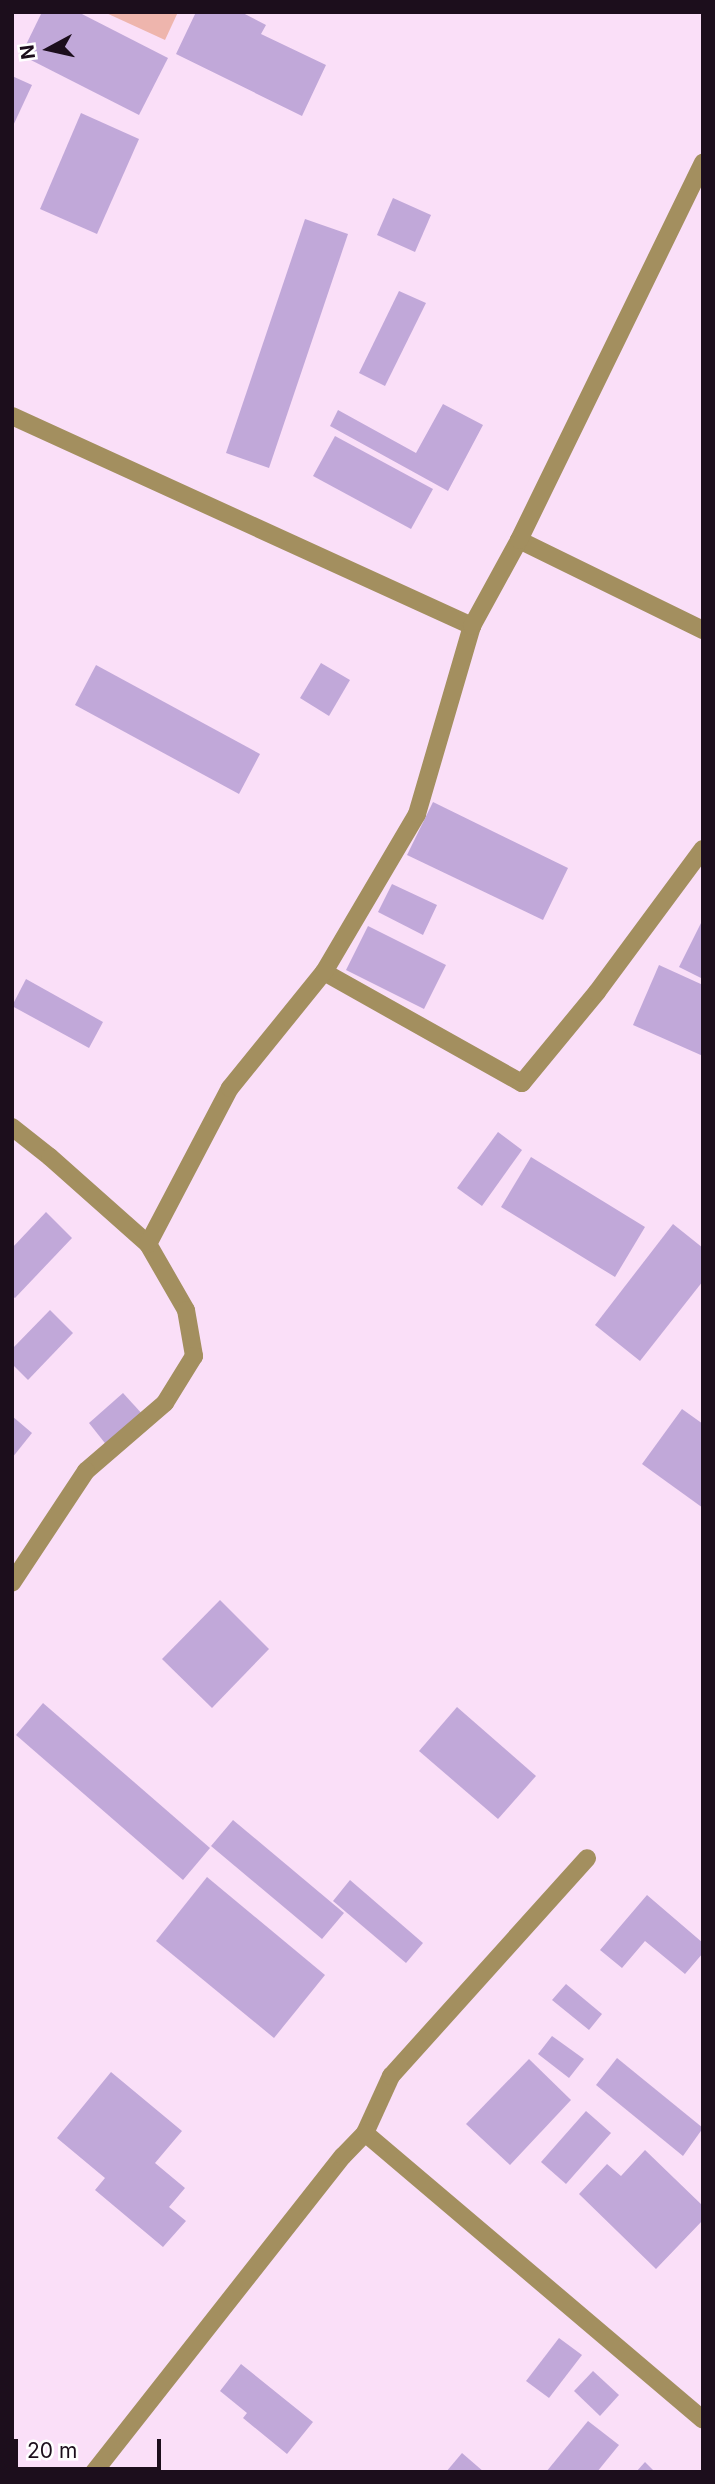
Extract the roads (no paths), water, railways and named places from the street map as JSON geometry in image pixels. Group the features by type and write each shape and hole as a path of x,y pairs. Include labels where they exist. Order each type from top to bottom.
{"street":[{"path":"148,1244 230,1088 324,972 417,814 472,625 519,540 703,163"},
{"path":"12,416 472,625"},
{"path":"519,540 703,630"},
{"path":"324,972 522,1083 597,992 703,849"},
{"path":"12,1127 148,1244 186,1310 194,1356 165,1403 86,1471 12,1583"},
{"path":"94,2472 343,2156 365,2133 391,2076 587,1858"},
{"path":"365,2133 703,2420"}]}
